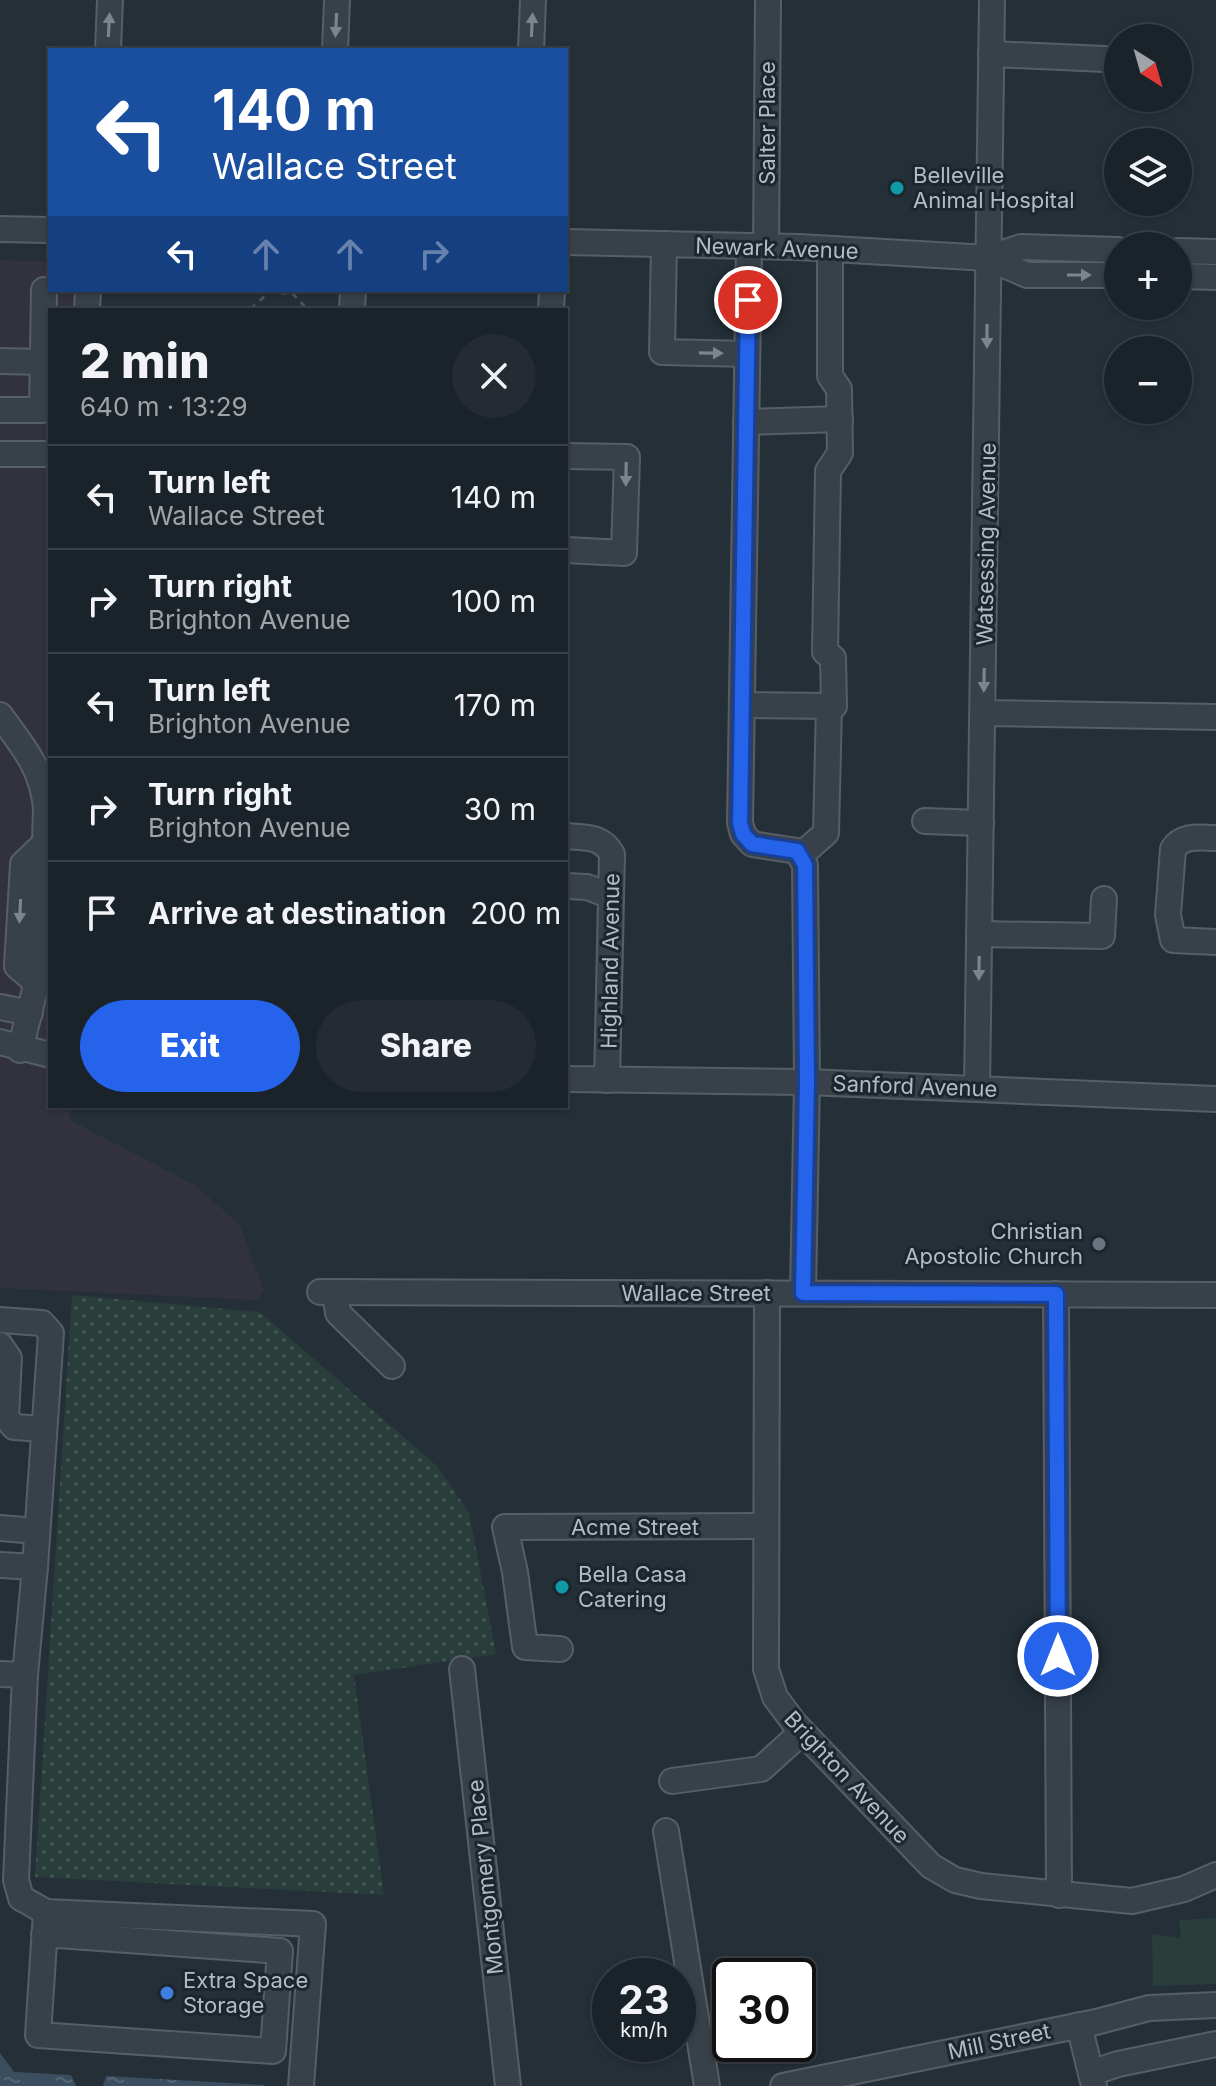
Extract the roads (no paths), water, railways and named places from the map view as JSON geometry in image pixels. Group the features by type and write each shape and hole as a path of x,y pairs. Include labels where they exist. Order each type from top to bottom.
{"street":[{"path":"108,48 110,0"},
{"path":"335,48 337,0"},
{"path":"531,48 533,0"},
{"name":"Salter Place","path":"758,246 768,0"},
{"name":"Watsessing Avenue","path":"977,1088 992,0"},
{"path":"991,54 1104,59"},
{"path":"0,229 48,230"},
{"name":"Newark Avenue","path":"568,242 758,246 988,258 1027,275 1104,275"},
{"path":"664,244 662,352 747,354"},
{"path":"758,246 747,354 740,823 743,834 752,844 797,851 805,865 807,1082 803,1293"},
{"name":"Newark Avenue","path":"988,258 1021,247 1104,250"},
{"path":"742,705 834,706 833,658 825,652 828,471 840,453 839,389 830,376 830,249"},
{"path":"1192,251 1216,252"},
{"path":"1192,276 1216,277"},
{"path":"0,410 42,410 44,290"},
{"path":"0,361 43,362"},
{"path":"746,422 840,419"},
{"path":"2,454 48,454"},
{"path":"568,456 627,457 624,553 568,550"},
{"path":"801,855 826,833 829,706"},
{"path":"983,713 1216,717"},
{"path":"0,715 35,762 44,767 46,808 41,965 30,1013 10,1046 47,1055"},
{"path":"925,821 981,823"},
{"name":"Highland Avenue","path":"568,836 594,838 606,843 612,854 607,1080"},
{"path":"1216,838 1186,838 1173,849 1168,915 1173,940 1216,942"},
{"path":"568,886 587,887 611,896"},
{"path":"979,934 1102,936 1104,899"},
{"path":"0,1007 30,1013"},
{"name":"Sanford Avenue","path":"568,1079 807,1082 1216,1099"},
{"name":"Wallace Street","path":"392,1366 338,1313 328,1292 1216,1295"},
{"name":"Brighton Avenue","path":"767,1293 766,1669 775,1697 802,1732 931,1866 955,1880 981,1886 1132,1901 1172,1893 1216,1875"},
{"path":"1056,1294 1059,1895"},
{"path":"0,1320 42,1323 51,1333 25,1675 16,1880 21,1898 45,1923 280,1951 273,2051 38,2035 45,1923"},
{"path":"0,1345 9,1358 6,1417 14,1427 44,1429"},
{"name":"Acme Street","path":"560,1649 525,1647 515,1572 505,1527 765,1526"},
{"path":"0,1528 37,1531"},
{"path":"0,1565 35,1567"},
{"name":"Montgomery Place","path":"462,1669 508,2086"},
{"path":"0,1674 25,1675"},
{"path":"672,1781 761,1769 802,1732"},
{"path":"666,1831 707,2086"},
{"path":"45,1923 313,1924 301,2086"},
{"name":"Mill Street","path":"783,2086 854,2079 1149,2008 1216,2005"},
{"path":"1079,2025 1093,2079 1118,2064 1216,2044"}],"water":[{"path":"0,2053 14,2072 71,2075 76,2086 0,2086"},
{"path":"106,2076 264,2085 264,2086 103,2086"}],"place":[{"name":"Belleville Animal Hospital","path":"897,188"},
{"name":"Christian Apostolic Church","path":"1099,1244"},
{"name":"Bella Casa Catering","path":"562,1587"},
{"name":"Extra Space Storage","path":"167,1993"}]}
